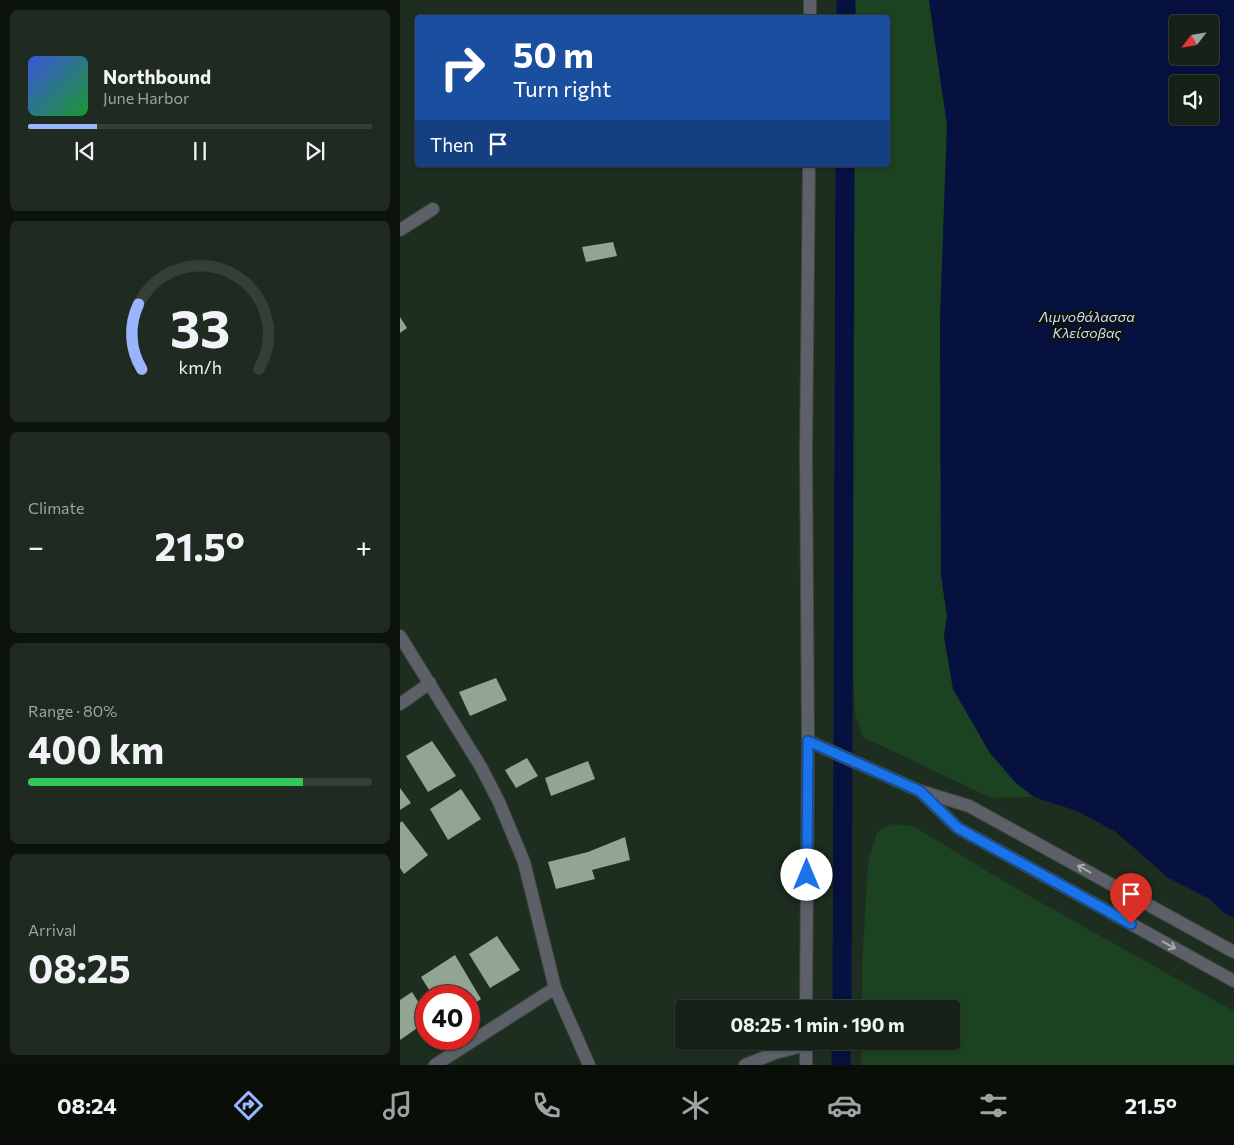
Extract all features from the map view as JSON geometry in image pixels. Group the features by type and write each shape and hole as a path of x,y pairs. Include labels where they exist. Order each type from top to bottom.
{"street":[{"path":"810,0 810,15"},
{"path":"806,1000 808,741 806,452 809,167"},
{"path":"400,230 433,209"},
{"path":"400,636 481,767 499,802 520,854 555,988 589,1065"},
{"path":"400,704 430,684"},
{"path":"808,741 920,791 969,806 1234,952"},
{"path":"920,791 958,828 1234,981"},
{"path":"435,1065 555,988"},
{"path":"746,1065 784,1050"},
{"path":"806,1050 806,1065"}],"green space":[{"path":"855,0 929,0 947,125 940,322 941,575 947,616 944,636 953,689 990,753 1015,782 1034,797 991,798 863,737 855,713 851,630 854,167 890,167 890,15 855,15"},
{"path":"891,824 913,826 1010,885 1234,1011 1234,1065 861,1065 861,1050 960,1050 960,1000 862,1000 862,964 868,861 877,832"}],"water":[{"name":"Λιμνοθάλασσα Κλείσοβας","path":"929,0 1234,0 1234,918 1224,913 1211,900 1167,877 1116,832 1077,811 1034,797 1015,782 990,753 953,689 944,636 947,616 941,575 940,322 947,125"}],"building":[{"path":"613,242 617,256 586,262 582,247"},
{"path":"400,317 407,328 400,333"},
{"path":"496,678 507,700 470,716 459,692"},
{"path":"432,741 456,776 428,792 406,756"},
{"path":"527,758 538,776 516,788 505,770"},
{"path":"588,761 595,779 551,796 545,778"},
{"path":"400,788 411,803 400,810"},
{"path":"461,789 481,819 448,840 430,809"},
{"path":"402,821 428,855 404,874 400,868 400,823"},
{"path":"625,837 630,860 592,870 595,879 556,889 548,862 588,852"},
{"path":"497,936 520,970 490,988 469,954"},
{"path":"455,955 473,985 426,985 421,977"},
{"path":"412,992 415,997 415,1030 400,1040 400,1000"}],"waterway":[{"path":"846,0 846,15"},
{"path":"842,1000 845,167"},
{"path":"841,1050 841,1065"}],"route":[{"path":"807,875 808,741 920,791 958,828 1131,924"}]}
